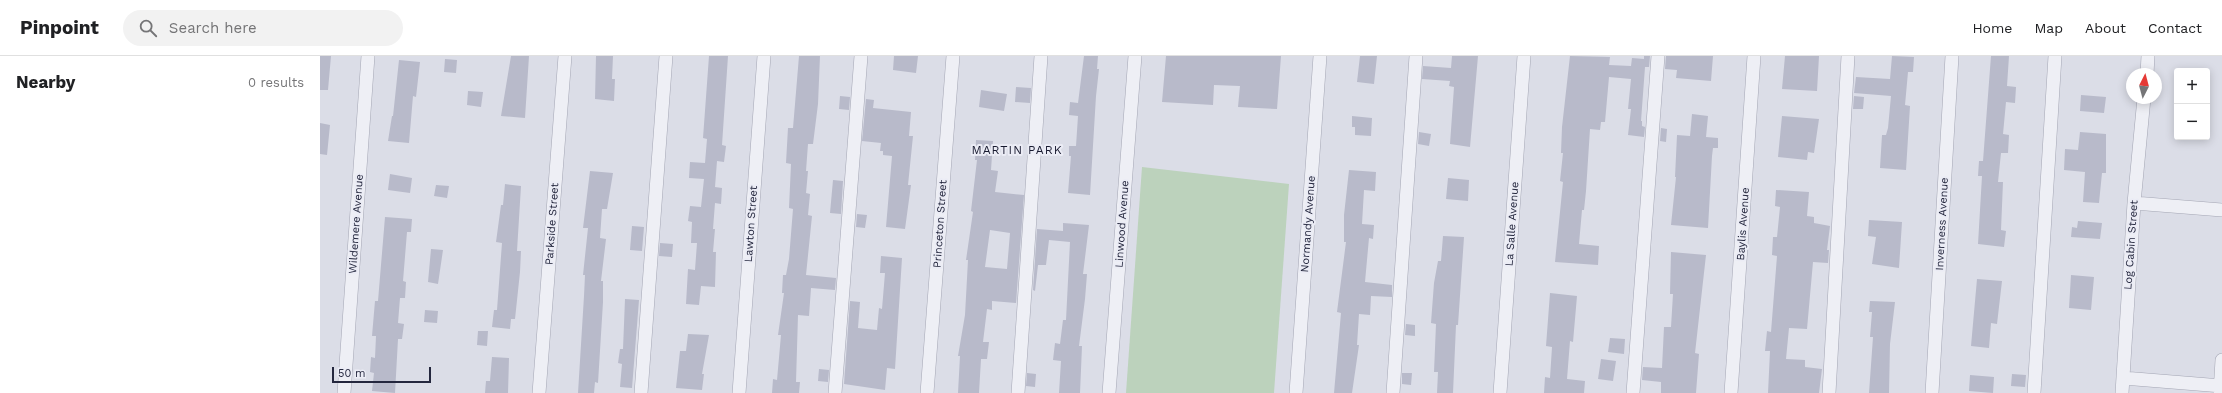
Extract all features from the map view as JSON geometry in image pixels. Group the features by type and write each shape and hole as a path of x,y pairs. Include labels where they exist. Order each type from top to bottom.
{"street":[{"name":"Wildemere Avenue","path":"344,393 368,56"},
{"name":"Parkside Street","path":"539,393 565,56"},
{"path":"641,393 666,56"},
{"name":"Lawton Street","path":"739,393 764,56"},
{"path":"835,393 861,56"},
{"name":"Princeton Street","path":"927,393 953,56"},
{"path":"1018,393 1041,56"},
{"name":"Linwood Avenue","path":"1109,393 1135,56"},
{"name":"Normandy Avenue","path":"1296,393 1320,56"},
{"path":"1393,393 1416,56"},
{"name":"La Salle Avenue","path":"1500,393 1524,56"},
{"path":"1633,393 1658,56"},
{"name":"Baylis Avenue","path":"1731,393 1754,56"},
{"path":"1829,393 1848,56"},
{"name":"Inverness Avenue","path":"1932,393 1952,56"},
{"path":"2034,393 2055,56"},
{"path":"2147,68 2148,56"},
{"name":"Log Cabin Street","path":"2122,393 2134,203 2143,104"},
{"path":"2134,203 2222,210"},
{"path":"2123,378 2221,388 2222,360"}],"green space":[{"path":"1142,167 1289,184 1274,393 1126,393"}],"building":[{"path":"320,56 331,56 328,90 320,90"},
{"path":"511,56 529,56 525,118 501,116"},
{"path":"596,56 613,56 612,79 615,79 614,101 595,99"},
{"path":"709,56 728,56 722,145 726,146 724,162 717,161 715,187 722,188 721,204 715,203 713,229 715,229 713,252 716,252 715,287 701,286 699,305 686,304 688,269 695,270 697,243 691,243 692,222 688,221 690,206 701,207 704,179 689,178 690,162 705,163 707,139 703,138"},
{"path":"799,56 820,56 818,104 813,144 808,144 806,171 808,171 806,193 810,194 808,215 812,216 806,275 836,278 835,290 811,288 809,316 798,315 796,382 800,382 799,393 772,393 773,379 777,380 781,335 778,335 784,293 782,293 783,275 786,275 789,259 793,209 789,208 791,164 786,163 788,128 793,128"},
{"path":"894,56 918,56 916,73 893,70"},
{"path":"1084,56 1098,56 1097,69 1099,69 1090,195 1068,193 1071,156 1069,156 1069,146 1076,146 1078,116 1069,115 1070,102 1078,103"},
{"path":"1166,56 1281,56 1277,109 1238,107 1240,86 1214,85 1213,105 1162,102"},
{"path":"1360,56 1377,56 1374,84 1357,82"},
{"path":"1452,56 1478,56 1470,147 1450,144 1454,87 1449,86 1450,81 1422,79 1423,66 1451,68"},
{"path":"1570,56 1610,57 1609,65 1631,66 1632,58 1644,59 1644,56 1650,56 1649,67 1645,67 1641,121 1642,126 1645,127 1644,137 1628,135 1631,109 1628,109 1631,79 1609,77 1605,122 1601,122 1600,130 1590,129 1586,191 1584,210 1582,210 1579,244 1599,246 1598,265 1555,262 1563,182 1560,181 1563,153 1561,153 1562,127"},
{"path":"1666,56 1713,56 1711,81 1676,78 1677,70 1665,69"},
{"path":"1785,56 1819,56 1817,91 1782,89"},
{"path":"1892,56 1914,57 1913,72 1908,72 1905,105 1910,106 1906,170 1880,168 1882,135 1886,135 1888,128 1891,96 1854,93 1856,77 1890,79"},
{"path":"1991,56 2009,56 2007,86 2016,87 2015,103 2006,102 2003,134 2009,135 2008,153 2001,153 1998,182 2003,182 2001,230 2006,231 2004,247 1978,244 1982,176 1978,176 1979,161 1983,161"},
{"path":"445,59 457,60 456,73 444,72"},
{"path":"399,60 420,62 416,97 413,96 409,143 388,141 393,116"},
{"path":"1016,87 1031,88 1030,103 1015,102"},
{"path":"981,90 1007,94 1004,111 979,107"},
{"path":"468,91 483,92 481,107 467,105"},
{"path":"2081,95 2106,97 2104,113 2080,111"},
{"path":"840,96 850,97 849,110 839,109"},
{"path":"1854,96 1864,97 1863,109 1853,109"},
{"path":"866,99 874,100 873,108 911,112 909,136 913,136 908,185 911,185 905,229 886,227 892,156 883,155 883,151 880,151 881,143 862,141"},
{"path":"1692,114 1708,116 1706,137 1718,138 1718,148 1713,148 1712,156 1708,228 1671,225 1676,177 1677,135 1690,136"},
{"path":"1352,116 1372,118 1371,136 1355,135 1355,127 1352,127"},
{"path":"1782,116 1819,119 1814,153 1808,152 1807,160 1778,157"},
{"path":"320,123 330,125 327,155 320,154"},
{"path":"1661,128 1667,129 1666,142 1660,141"},
{"path":"1419,132 1431,134 1429,146 1418,144"},
{"path":"2080,132 2106,134 2106,173 2102,173 2099,203 2083,202 2085,172 2064,170 2065,149 2078,150"},
{"path":"976,140 993,141 991,170 998,171 995,192 1024,195 1016,303 992,301 992,310 987,309 983,342 989,342 987,359 981,359 979,393 958,393 960,356 958,356 965,315 968,260 966,260 973,212 971,211 977,160 975,160","holes":["990,230 1010,233 1007,269 985,267"]},
{"path":"1349,170 1376,172 1375,191 1364,190 1362,224 1374,225 1373,239 1369,238 1365,282 1392,285 1392,297 1371,296 1370,315 1359,314 1357,345 1359,345 1352,393 1334,393 1341,313 1337,312 1346,242 1344,242 1344,215"},
{"path":"590,171 613,173 607,209 602,209 600,238 606,239 601,281 603,281 603,302 598,383 595,382 594,393 578,393 585,275 583,275 588,228 583,228"},
{"path":"390,174 412,178 410,193 388,190"},
{"path":"1448,178 1469,180 1468,201 1446,199"},
{"path":"833,180 843,181 841,214 830,213"},
{"path":"505,184 521,186 517,251 521,251 520,272 515,319 511,319 510,329 492,327 494,310 497,310 502,243 496,242 501,205 503,205"},
{"path":"436,185 449,186 447,198 434,196"},
{"path":"1776,190 1809,192 1807,216 1814,217 1814,223 1830,226 1827,250 1829,250 1828,263 1813,262 1807,329 1789,328 1786,359 1805,360 1805,367 1822,369 1819,393 1768,393 1770,351 1765,351 1767,331 1771,332 1777,256 1772,255 1773,237 1777,237 1780,207 1775,206"},
{"path":"857,214 867,215 865,228 856,227"},
{"path":"385,217 412,219 411,232 407,232 403,281 406,282 405,298 400,298 398,323 404,324 402,339 398,339 395,393 372,391 374,373 370,372 371,357 375,358 376,336 372,336 375,301 378,301"},
{"path":"1869,220 1902,222 1899,268 1872,264 1876,237 1868,236"},
{"path":"2078,221 2102,223 2100,239 2071,237 2072,227 2077,228"},
{"path":"1063,223 1089,225 1083,274 1087,274 1085,299 1079,346 1082,346 1080,393 1059,393 1061,361 1053,360 1055,343 1060,344 1063,320 1066,320 1070,242 1049,240 1046,265 1038,265 1035,291 1033,290 1037,229 1063,231"},
{"path":"632,226 644,227 642,251 630,250"},
{"path":"1443,236 1464,237 1458,325 1456,325 1453,393 1437,393 1438,372 1434,372 1436,324 1431,323 1434,283 1438,261 1441,261"},
{"path":"660,243 673,244 672,257 659,256"},
{"path":"431,249 443,250 438,284 428,282"},
{"path":"1671,252 1706,255 1695,353 1699,354 1696,393 1661,393 1661,382 1642,380 1643,367 1662,368 1664,327 1671,327 1673,294 1670,294"},
{"path":"881,256 902,258 895,369 887,368 885,390 844,384 850,301 860,302 858,328 877,330 879,308 882,309 885,273 880,273"},
{"path":"2071,275 2094,277 2091,310 2069,308"},
{"path":"1977,279 2002,281 1997,324 1991,323 1989,348 1971,346"},
{"path":"1550,293 1577,296 1573,342 1570,341 1567,379 1585,381 1584,393 1544,393 1545,377 1550,378 1552,347 1546,346"},
{"path":"625,299 639,300 632,388 620,387 622,364 618,363 620,349 623,349"},
{"path":"1870,301 1895,302 1890,344 1889,393 1869,393 1873,337 1870,337 1872,312 1869,312"},
{"path":"425,310 438,311 437,323 424,322"},
{"path":"1406,324 1415,325 1415,336 1405,335"},
{"path":"478,331 488,331 487,346 477,345"},
{"path":"688,334 709,335 702,374 704,374 702,390 676,388 680,351 686,351"},
{"path":"1610,338 1625,339 1624,354 1608,352"},
{"path":"492,357 509,358 508,393 485,393 486,381 490,381"},
{"path":"1601,359 1616,361 1613,381 1598,379"},
{"path":"819,369 829,370 828,382 818,381"},
{"path":"1027,373 1036,374 1035,387 1026,386"},
{"path":"1402,373 1412,373 1411,385 1402,384"},
{"path":"2012,374 2026,375 2025,387 2011,386"},
{"path":"1970,375 1994,377 1993,393 1969,391"}],"district":[{"name":"MARTIN PARK","path":"1017,150"}]}
